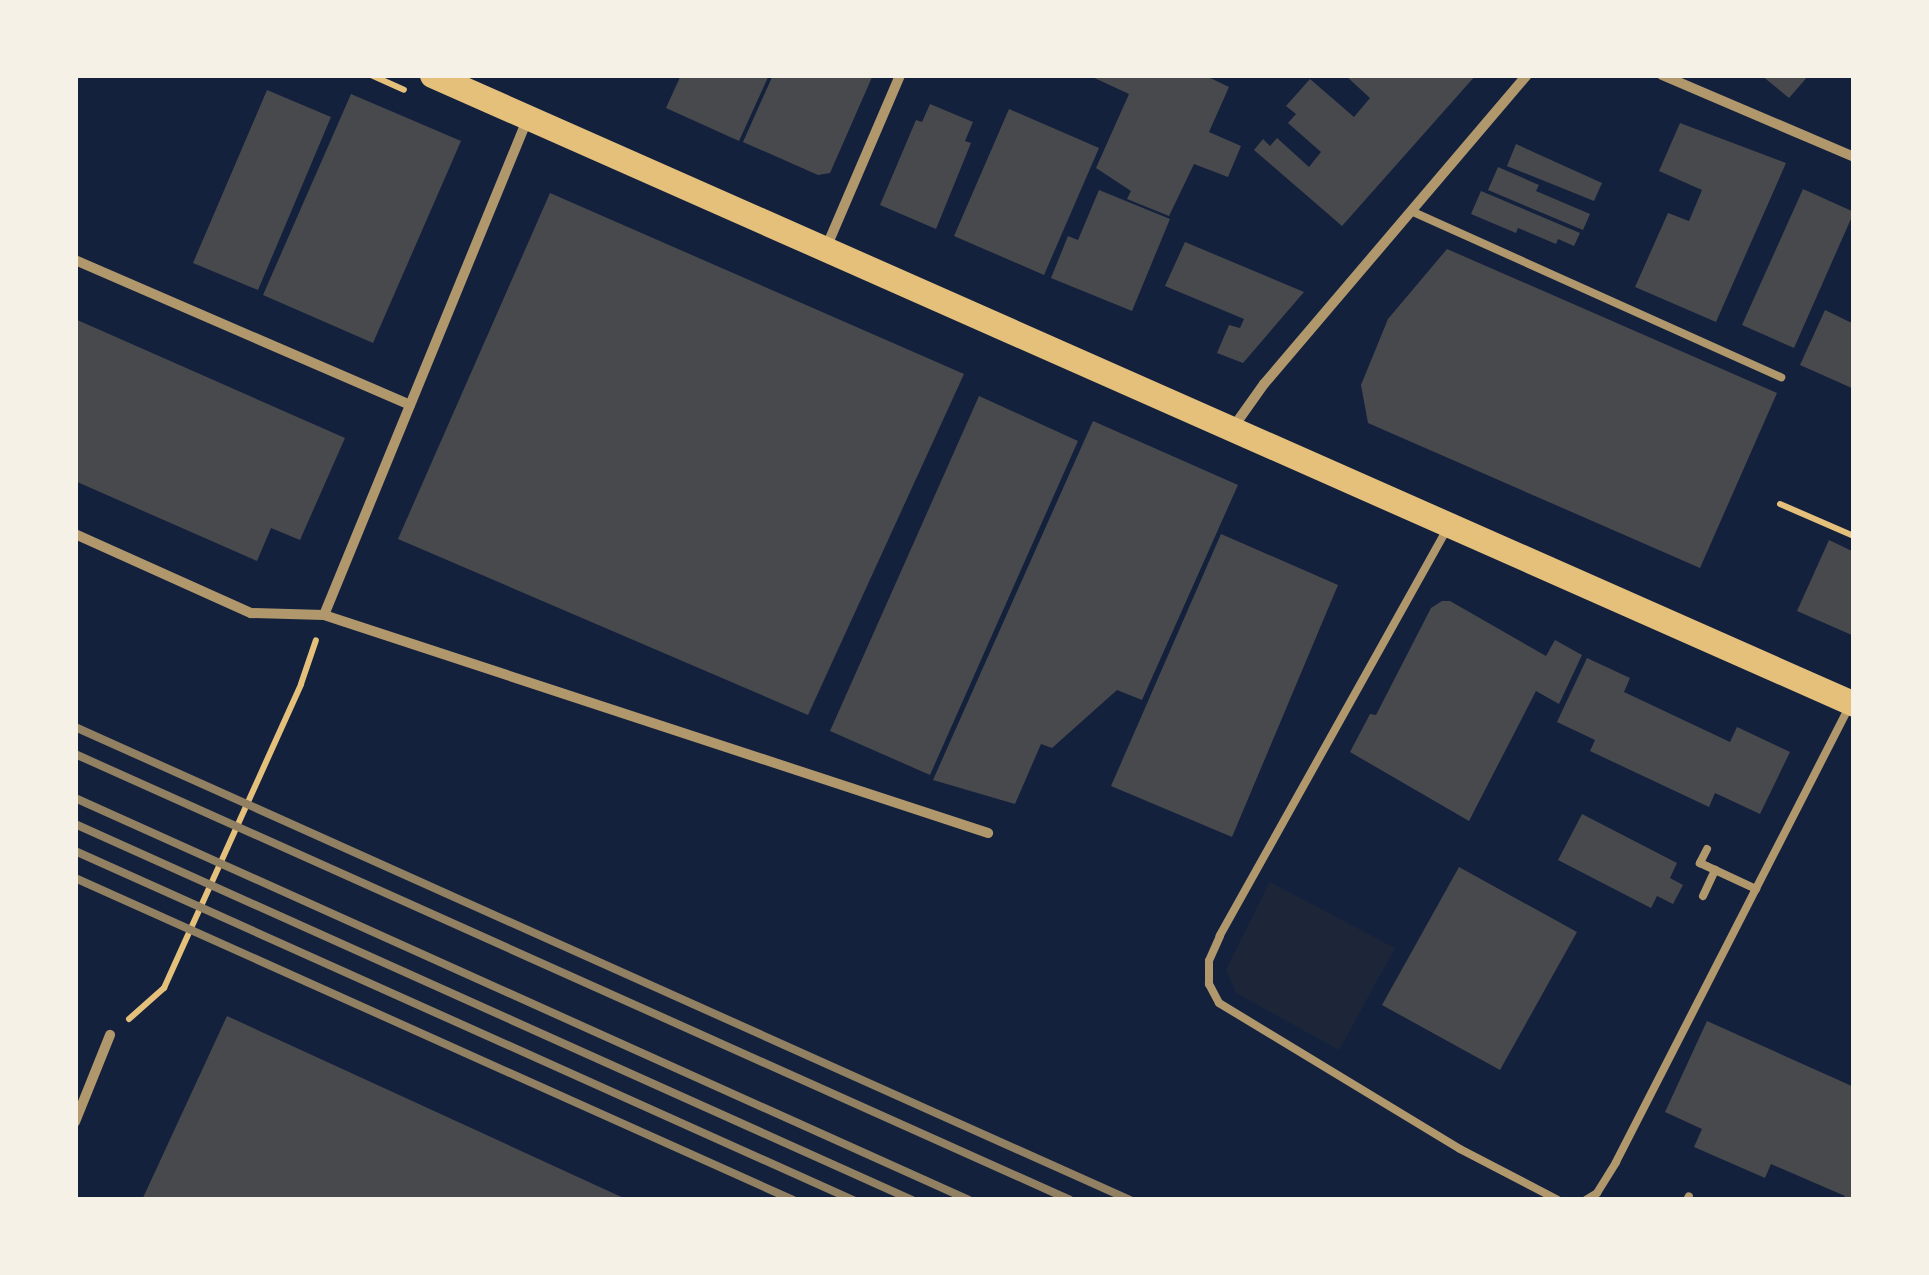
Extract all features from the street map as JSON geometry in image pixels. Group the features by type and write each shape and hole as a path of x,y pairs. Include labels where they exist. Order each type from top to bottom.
{"main road":[{"path":"432,75 1852,703"}],"street":[{"path":"826,248 900,75"},
{"path":"1232,430 1264,384 1528,75"},
{"path":"1662,75 1854,156"},
{"path":"324,615 528,118"},
{"path":"75,260 410,405"},
{"path":"75,534 251,613 324,615 988,833"},
{"path":"75,1122 110,1035"}],"lane":[{"path":"1411,211 1781,377"},
{"path":"1450,523 1220,936 1209,960 1209,984 1219,1003 1460,1148 1558,1200"},
{"path":"1586,1200 1597,1193 1616,1162 1852,703"},
{"path":"1708,849 1700,864 1756,889"},
{"path":"1702,896 1715,870"}],"path":[{"path":"1780,504 1854,536"},
{"path":"110,1035 164,988 302,684 324,615"}],"shaded area":[{"path":"1270,882 1395,948 1339,1050 1236,993 1226,970"}],"building":[{"path":"681,75 769,75 739,141 666,108"},
{"path":"773,75 873,75 830,173 818,175 743,142"},
{"path":"1088,75 1204,75 1229,87 1209,132 1241,146 1228,177 1194,164 1169,216 1127,199 1131,191 1096,168 1129,94"},
{"path":"1345,75 1476,75 1342,226 1254,150 1263,139 1270,146 1277,138 1309,167 1321,152 1288,123 1296,114 1286,106 1310,79 1354,117 1370,98"},
{"path":"1761,75 1809,75 1789,98"},
{"path":"267,90 331,117 258,290 193,263"},
{"path":"351,94 461,141 373,343 263,295"},
{"path":"930,104 973,122 965,141 971,143 936,229 880,205 916,120 922,122"},
{"path":"1009,109 1099,148 1044,275 954,236"},
{"path":"1680,123 1786,163 1716,322 1635,287 1668,213 1689,221 1702,190 1659,171"},
{"path":"1516,144 1602,183 1594,201 1507,166"},
{"path":"1498,167 1539,185 1536,191 1590,214 1583,230 1488,190"},
{"path":"1803,189 1854,212 1794,348 1742,325"},
{"path":"1099,190 1170,219 1132,311 1051,278 1068,236 1078,240"},
{"path":"1481,191 1580,233 1574,246 1558,239 1556,244 1518,228 1516,233 1471,214"},
{"path":"550,193 964,374 808,715 398,539"},
{"path":"1185,242 1304,292 1243,363 1217,353 1229,325 1240,328 1244,319 1165,286"},
{"path":"1447,249 1777,393 1700,568 1368,423 1361,385 1388,319"},
{"path":"1825,310 1854,324 1854,389 1800,365"},
{"path":"75,319 345,438 300,540 271,528 257,561 75,481"},
{"path":"979,396 1078,441 930,775 830,731"},
{"path":"1093,421 1238,485 1142,700 1117,690 1052,748 1041,744 1015,804 933,780"},
{"path":"1221,534 1338,585 1232,837 1111,786"},
{"path":"1829,540 1854,552 1854,636 1797,611"},
{"path":"1450,601 1546,656 1555,640 1582,655 1559,704 1536,691 1469,821 1350,752 1370,714 1376,715 1431,608"},
{"path":"1587,658 1630,678 1624,692 1730,742 1737,727 1790,752 1760,814 1715,793 1709,807 1590,751 1595,740 1557,722"},
{"path":"1582,814 1677,863 1670,878 1683,885 1673,904 1657,896 1651,908 1558,860"},
{"path":"1459,867 1577,932 1500,1070 1382,1005"},
{"path":"227,1016 628,1200 142,1200"},
{"path":"1707,1021 1854,1087 1854,1200 1843,1200 1845,1196 1771,1164 1765,1178 1694,1147 1702,1129 1665,1112"}],"railway":[{"path":"75,727 1130,1200"},
{"path":"75,754 1070,1200"},
{"path":"75,798 969,1200"},
{"path":"75,824 912,1200"},
{"path":"75,851 853,1200"},
{"path":"75,878 793,1200"}]}
